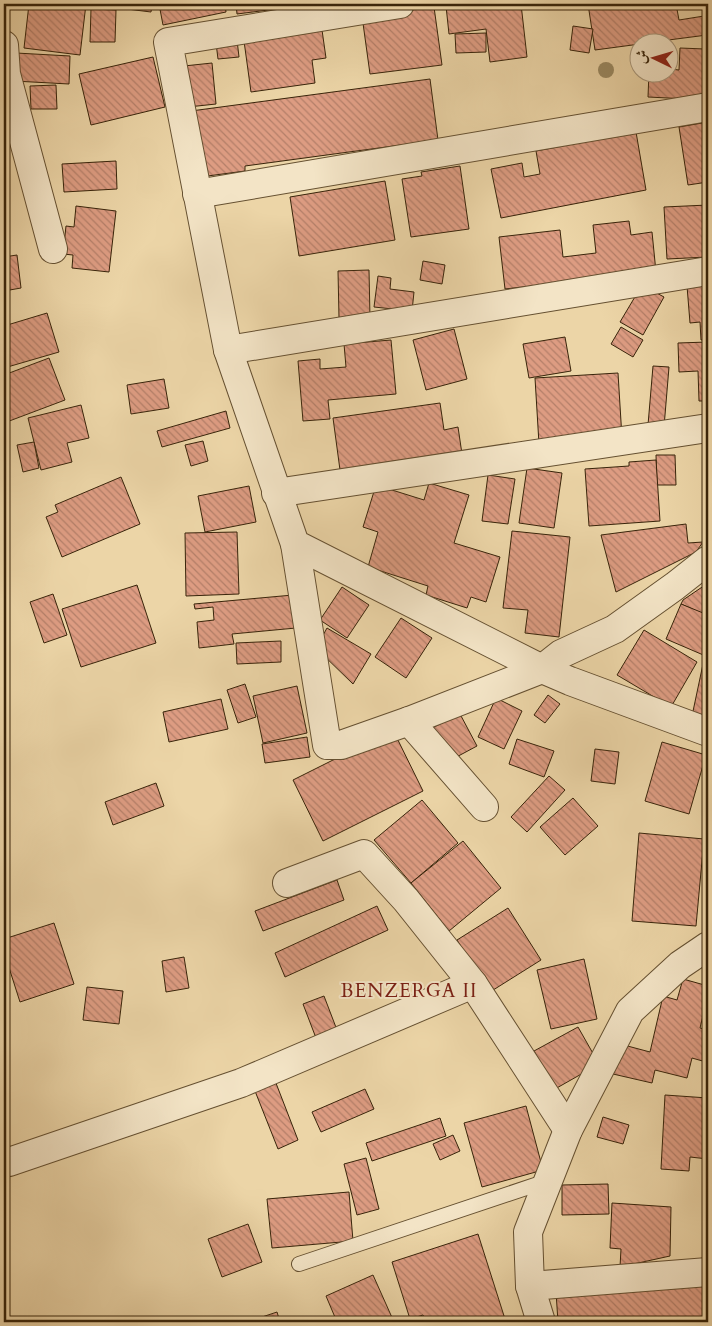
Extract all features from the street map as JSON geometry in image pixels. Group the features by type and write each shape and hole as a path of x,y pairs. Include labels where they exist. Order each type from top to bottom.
{"street":[{"path":"400,4 168,42 228,350 295,544 327,745 341,745 409,721 542,668 561,654 615,629 708,560"},
{"path":"4,45 6,74 54,249"},
{"path":"198,194 708,108"},
{"path":"228,350 708,271"},
{"path":"276,493 708,428"},
{"path":"295,544 570,681 708,732"},
{"path":"409,721 484,807"},
{"path":"287,883 364,854 406,900 473,984 568,1130"},
{"path":"541,1322 530,1286 528,1232 568,1130 630,1011 680,965 708,946"},
{"path":"9,1162 241,1083 473,984"},
{"path":"530,1286 708,1272"}],"lane":[{"path":"299,1264 547,1181"}],"building":[{"path":"29,4 86,4 80,55 24,48"},
{"path":"103,4 152,4 151,12 103,6"},
{"path":"159,4 225,4 226,12 163,25"},
{"path":"236,4 284,4 284,8 237,14"},
{"path":"521,4 527,57 490,62 486,29 449,34 446,6"},
{"path":"588,4 646,4 647,7 676,4 679,20 704,16 707,35 680,38 680,32 630,32 630,45 595,50"},
{"path":"434,7 442,65 370,74 362,16"},
{"path":"91,9 116,10 115,42 90,42"},
{"path":"573,26 593,29 589,53 570,50"},
{"path":"322,30 326,58 312,60 315,83 251,92 244,41"},
{"path":"486,33 486,52 456,53 455,34"},
{"path":"237,40 239,57 218,59 216,43"},
{"path":"680,48 705,49 705,70 708,70 708,100 648,97 649,82 680,82"},
{"path":"16,53 70,56 69,84 14,81"},
{"path":"153,57 165,107 91,125 79,74"},
{"path":"212,63 216,104 188,107 184,66"},
{"path":"430,79 438,140 245,166 245,171 200,177 191,111"},
{"path":"56,85 57,109 31,109 30,86"},
{"path":"708,122 708,182 688,185 679,127"},
{"path":"636,132 646,190 501,218 491,169 522,163 524,177 540,174 536,151"},
{"path":"116,161 117,189 64,192 62,164"},
{"path":"460,166 469,229 411,237 402,179 422,176 421,172"},
{"path":"385,181 395,240 299,256 290,197"},
{"path":"708,205 708,257 667,259 664,207"},
{"path":"76,206 116,211 109,272 72,268 73,255 63,254 66,226 74,227"},
{"path":"629,221 631,235 652,232 656,272 505,289 499,237 560,230 563,257 596,253 593,225"},
{"path":"17,255 21,288 4,291 4,257"},
{"path":"423,261 445,265 442,284 420,280"},
{"path":"369,270 370,318 339,318 338,271"},
{"path":"378,276 391,278 390,289 414,292 412,311 374,307"},
{"path":"708,284 708,339 701,340 700,322 690,323 687,286"},
{"path":"642,285 664,297 643,335 620,322"},
{"path":"47,313 59,352 4,368 4,326"},
{"path":"621,327 643,340 633,357 611,344"},
{"path":"454,329 467,379 426,390 413,340"},
{"path":"565,337 571,371 529,378 523,344"},
{"path":"391,340 396,394 328,400 330,419 303,421 298,361 320,359 320,369 346,367 344,344"},
{"path":"708,342 708,401 699,401 698,371 679,372 678,343"},
{"path":"49,358 65,400 4,423 4,375"},
{"path":"653,366 669,367 664,427 648,425"},
{"path":"618,373 622,438 539,444 535,378"},
{"path":"164,379 169,408 131,414 127,385"},
{"path":"440,403 444,430 458,427 462,454 340,470 333,418"},
{"path":"81,405 89,438 67,443 72,462 41,470 28,418"},
{"path":"226,411 230,428 162,447 157,431"},
{"path":"203,441 208,461 191,466 185,445"},
{"path":"34,442 39,468 23,472 17,445"},
{"path":"656,455 675,455 676,485 657,485"},
{"path":"656,460 660,521 589,526 585,469 629,466 629,462"},
{"path":"527,468 562,473 554,528 519,523"},
{"path":"488,475 515,479 508,524 482,521"},
{"path":"121,477 140,524 62,557 46,517 58,512 55,505"},
{"path":"429,483 469,495 454,543 500,557 486,602 471,597 467,608 426,595 428,586 368,567 378,532 363,527 376,485 424,500"},
{"path":"249,486 256,522 205,532 198,496"},
{"path":"686,524 688,543 703,542 696,552 616,592 601,535"},
{"path":"512,531 570,537 559,637 525,633 528,610 503,608"},
{"path":"237,532 239,594 186,596 185,533"},
{"path":"708,583 708,616 681,604 683,600"},
{"path":"137,585 156,643 81,667 62,609"},
{"path":"342,587 369,605 347,638 320,620"},
{"path":"53,594 67,635 44,643 30,602"},
{"path":"293,595 296,628 232,634 234,644 199,648 197,622 214,620 213,607 195,609 194,604"},
{"path":"681,604 708,615 708,657 666,639"},
{"path":"401,618 432,638 406,678 375,657"},
{"path":"327,628 371,654 353,684 316,648"},
{"path":"644,630 697,662 671,707 617,675"},
{"path":"281,641 281,662 237,664 236,643"},
{"path":"703,664 708,665 708,719 692,716"},
{"path":"245,684 256,717 238,723 227,690"},
{"path":"297,686 307,733 263,743 253,696"},
{"path":"548,695 560,704 545,723 534,715"},
{"path":"496,698 522,711 504,749 478,737"},
{"path":"221,699 228,729 169,742 163,712"},
{"path":"460,714 477,746 449,761 432,728"},
{"path":"393,730 423,791 323,841 293,780"},
{"path":"307,737 310,757 265,763 262,744"},
{"path":"517,739 554,751 544,777 509,764"},
{"path":"662,742 706,755 689,814 645,801"},
{"path":"595,749 619,752 615,784 591,781"},
{"path":"549,776 565,790 527,832 511,817"},
{"path":"156,783 164,806 113,825 105,802"},
{"path":"573,798 598,826 565,855 540,827"},
{"path":"422,800 458,843 411,883 374,840"},
{"path":"639,833 704,839 696,926 632,921"},
{"path":"463,841 501,888 449,931 411,883"},
{"path":"337,880 344,900 263,931 255,911"},
{"path":"377,906 388,930 285,977 275,953"},
{"path":"508,908 541,960 490,992 457,940"},
{"path":"54,923 74,984 20,1002 4,952 4,939"},
{"path":"184,957 189,988 166,992 162,961"},
{"path":"584,959 597,1019 551,1029 537,970"},
{"path":"683,979 708,986 708,995 700,1028 708,1030 706,1062 692,1058 687,1078 655,1070 652,1083 613,1074 620,1044 650,1052 663,996 677,1000"},
{"path":"87,987 123,991 119,1024 83,1020"},
{"path":"324,996 337,1030 316,1038 303,1004"},
{"path":"578,1027 599,1064 555,1089 534,1051"},
{"path":"274,1078 298,1140 278,1149 253,1086"},
{"path":"365,1089 374,1109 321,1132 312,1112"},
{"path":"665,1095 708,1098 708,1159 690,1157 689,1171 661,1169"},
{"path":"526,1106 543,1170 482,1187 464,1123"},
{"path":"603,1117 629,1125 623,1144 597,1137"},
{"path":"440,1118 446,1136 372,1161 366,1143"},
{"path":"453,1135 460,1151 440,1160 433,1144"},
{"path":"366,1158 379,1209 357,1215 344,1164"},
{"path":"608,1184 609,1214 562,1215 562,1185"},
{"path":"349,1192 353,1241 272,1248 267,1199"},
{"path":"612,1203 671,1207 670,1256 620,1267 621,1249 610,1248"},
{"path":"248,1224 262,1262 222,1277 208,1239"},
{"path":"478,1234 505,1319 496,1322 426,1322 423,1315 410,1319 392,1262"},
{"path":"373,1275 394,1322 337,1322 326,1296"},
{"path":"708,1280 708,1322 558,1322 556,1292"},
{"path":"277,1312 280,1322 247,1322"}],"district":[{"name":"BENZERGA II","path":"409,991"}]}
